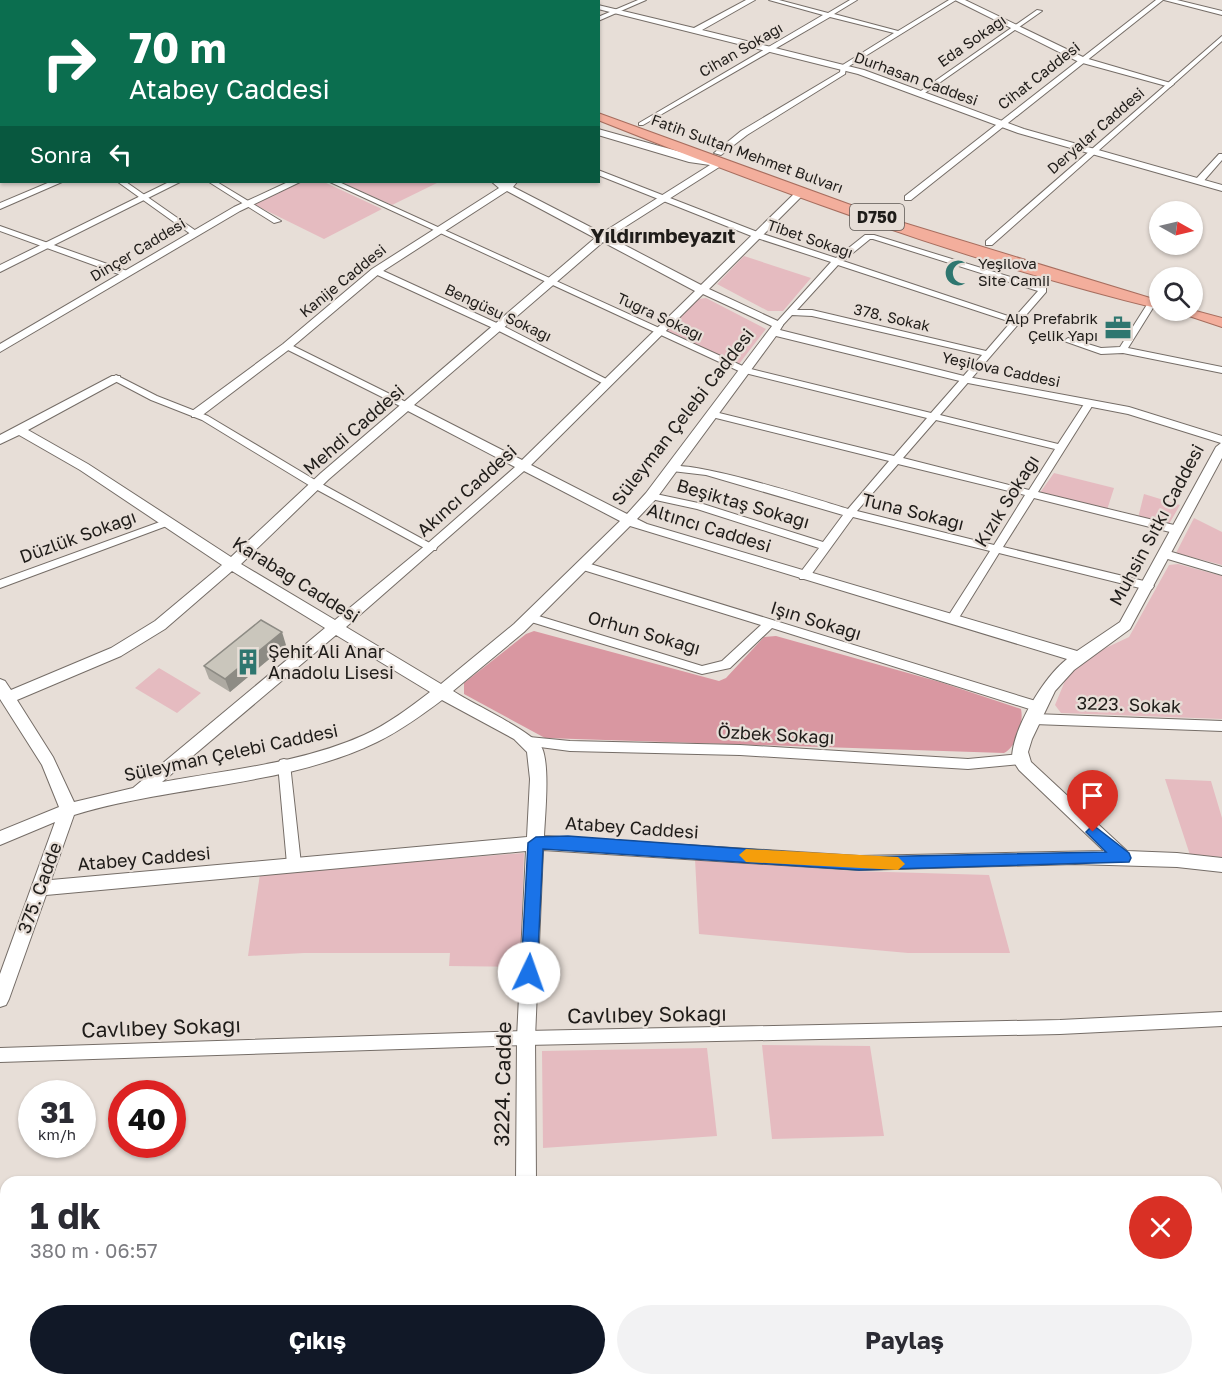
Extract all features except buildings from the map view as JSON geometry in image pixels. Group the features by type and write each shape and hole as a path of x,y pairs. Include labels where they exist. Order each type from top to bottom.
{"highway":[{"name":"Fatih Sultan Mehmet Bulvarı","path":"600,109 801,192 944,239 1149,299"},
{"name":"Fatih Sultan Mehmet Bulvarı","path":"600,117 719,159 989,243 1149,298"},
{"path":"1203,306 1222,311"},
{"path":"1203,317 1222,323"}],"street":[{"path":"600,18 643,0"},
{"path":"694,31 751,0"},
{"path":"772,0 899,33"},
{"name":"Cihan Sokağı","path":"641,124 855,0"},
{"path":"600,133 682,158 719,159 744,133 843,73 843,67 954,0"},
{"path":"959,0 1082,60 1170,84"},
{"name":"Cihat Caddesi","path":"908,198 999,124 1160,0"},
{"path":"1168,0 1222,13"},
{"name":"Durhasan Caddesi","path":"600,7 843,67 999,124 1222,188"},
{"name":"Eda Sokağı","path":"920,94 1039,11"},
{"name":"Deryalar Caddesi","path":"989,243 1222,38"},
{"path":"1199,181 1222,156"},
{"name":"Mehdi Caddesi","path":"2,695 116,652 146,635 263,537 316,485 409,407 601,238 719,159"},
{"name":"Tibet Sokağı","path":"600,173 757,235 1016,321"},
{"path":"0,206 55,183"},
{"path":"123,183 195,233"},
{"path":"0,269 173,183"},
{"path":"214,183 277,221"},
{"name":"Dinçer Caddesi","path":"0,349 246,204 293,183"},
{"name":"Tuğra Sokağı","path":"336,183 744,370 1060,448"},
{"name":"Kanije Caddesi","path":"196,414 287,346 376,271 506,183"},
{"name":"Yeşilova Caddesi","path":"506,183 601,238 775,328 966,379 1089,403 1186,426 1222,440"},
{"name":"Akıncı Caddesi","path":"136,794 432,547 524,465 658,330 801,192"},
{"path":"0,228 127,274"},
{"name":"Süleyman Çelebi Caddesi","path":"0,838 68,810 284,764 365,741 384,732 441,692 532,618 584,566 651,496 775,328 836,262 863,239 874,237 927,254"},
{"path":"927,254 944,239"},
{"path":"804,576 850,513 1043,290 927,254"},
{"name":"Bengüsu Sokağı","path":"376,271 498,327 607,382"},
{"name":"378. Sokak","path":"789,312 812,313 988,354"},
{"path":"1123,350 1149,313"},
{"path":"1068,341 1101,351 1123,350 1222,370"},
{"name":"Altıncı Caddesi","path":"287,346 524,465 627,521 1078,657"},
{"path":"0,440 116,378 160,401 196,414 316,485 432,547"},
{"name":"Kızık Sokağı","path":"953,618 1089,403"},
{"path":"711,414 894,462 1178,530"},
{"name":"Karabağ Caddesi","path":"20,430 84,467 231,564 335,628 529,742"},
{"name":"Muhsin Sıtkı Caddesi","path":"1020,759 1023,744 1056,678 1078,657 1113,636 1125,625 1222,447"},
{"name":"Tuna Sokağı","path":"672,468 707,472 850,513 1148,586"},
{"name":"Beşiktaş Sokağı","path":"651,496 699,506 825,546"},
{"name":"Düzlük Sokağı","path":"0,584 168,522"},
{"path":"1165,554 1222,571"},
{"name":"Işın Sokağı","path":"584,566 1037,713"},
{"name":"Orhun Sokağı","path":"532,618 702,669 726,665 768,625"},
{"path":"2,695 61,784 68,810"},
{"name":"3223. Sokak","path":"1037,713 1222,726"},
{"path":"529,742 535,750 537,762 536,843"},
{"name":"Özbek Sokağı","path":"529,742 570,746 740,750 968,764 1020,759"},
{"path":"1020,759 1069,809 1123,858"},
{"path":"284,764 294,864"},
{"name":"375. Cadde","path":"0,999 68,810"},
{"name":"Atabey Caddesi","path":"40,888 536,843 568,843 859,863 1123,858 1222,865"},
{"name":"3224. Cadde","path":"526,1176 526,1038 536,843"},
{"name":"Cavlıbey Sokağı","path":"0,1055 526,1038 1060,1027 1222,1019"}],"shaded area":[{"path":"299,183 326,183 382,209 324,239 253,204"},
{"path":"343,183 437,183 392,205"},
{"path":"744,256 811,278 783,311 768,311 717,284"},
{"path":"706,298 766,329 739,364 665,330 699,299"},
{"path":"1054,473 1114,488 1107,510 1039,494"},
{"path":"1144,494 1180,505 1169,524 1138,518"},
{"path":"1194,518 1222,532 1222,565 1176,553"},
{"path":"1178,564 1222,576 1222,719 1061,713 1055,705 1067,676 1093,654 1129,637 1169,565"},
{"path":"534,631 719,681 726,678 764,637 776,636 940,682 1021,709 1020,727 1013,745 1004,753 545,738 464,694 464,683 526,634"},
{"path":"159,668 201,693 177,713 135,688"},
{"path":"1165,779 1211,781 1222,818 1222,857 1190,855"},
{"path":"524,853 520,967 449,966 450,953 304,953 248,956 260,874"},
{"path":"695,859 854,871 989,875 1010,953 908,953 699,934"},
{"path":"762,1045 870,1046 884,1136 772,1139"},
{"path":"707,1048 717,1136 543,1148 542,1051"}],"slow traffic":[{"path":"746,855 898,864"}],"place":[{"name":"Yeşilova Site Camii","path":"958,273"},
{"name":"Alp Prefabrik Çelik Yapı","path":"1118,328"},
{"name":"Şehit Ali Anar Anadolu Lisesi","path":"248,662"}],"district":[{"name":"Yıldırımbeyazıt","path":"663,236"}],"route":[{"path":"529,973 536,843 568,843 859,863 899,864 1075,857 1123,858 1093,832"}]}
